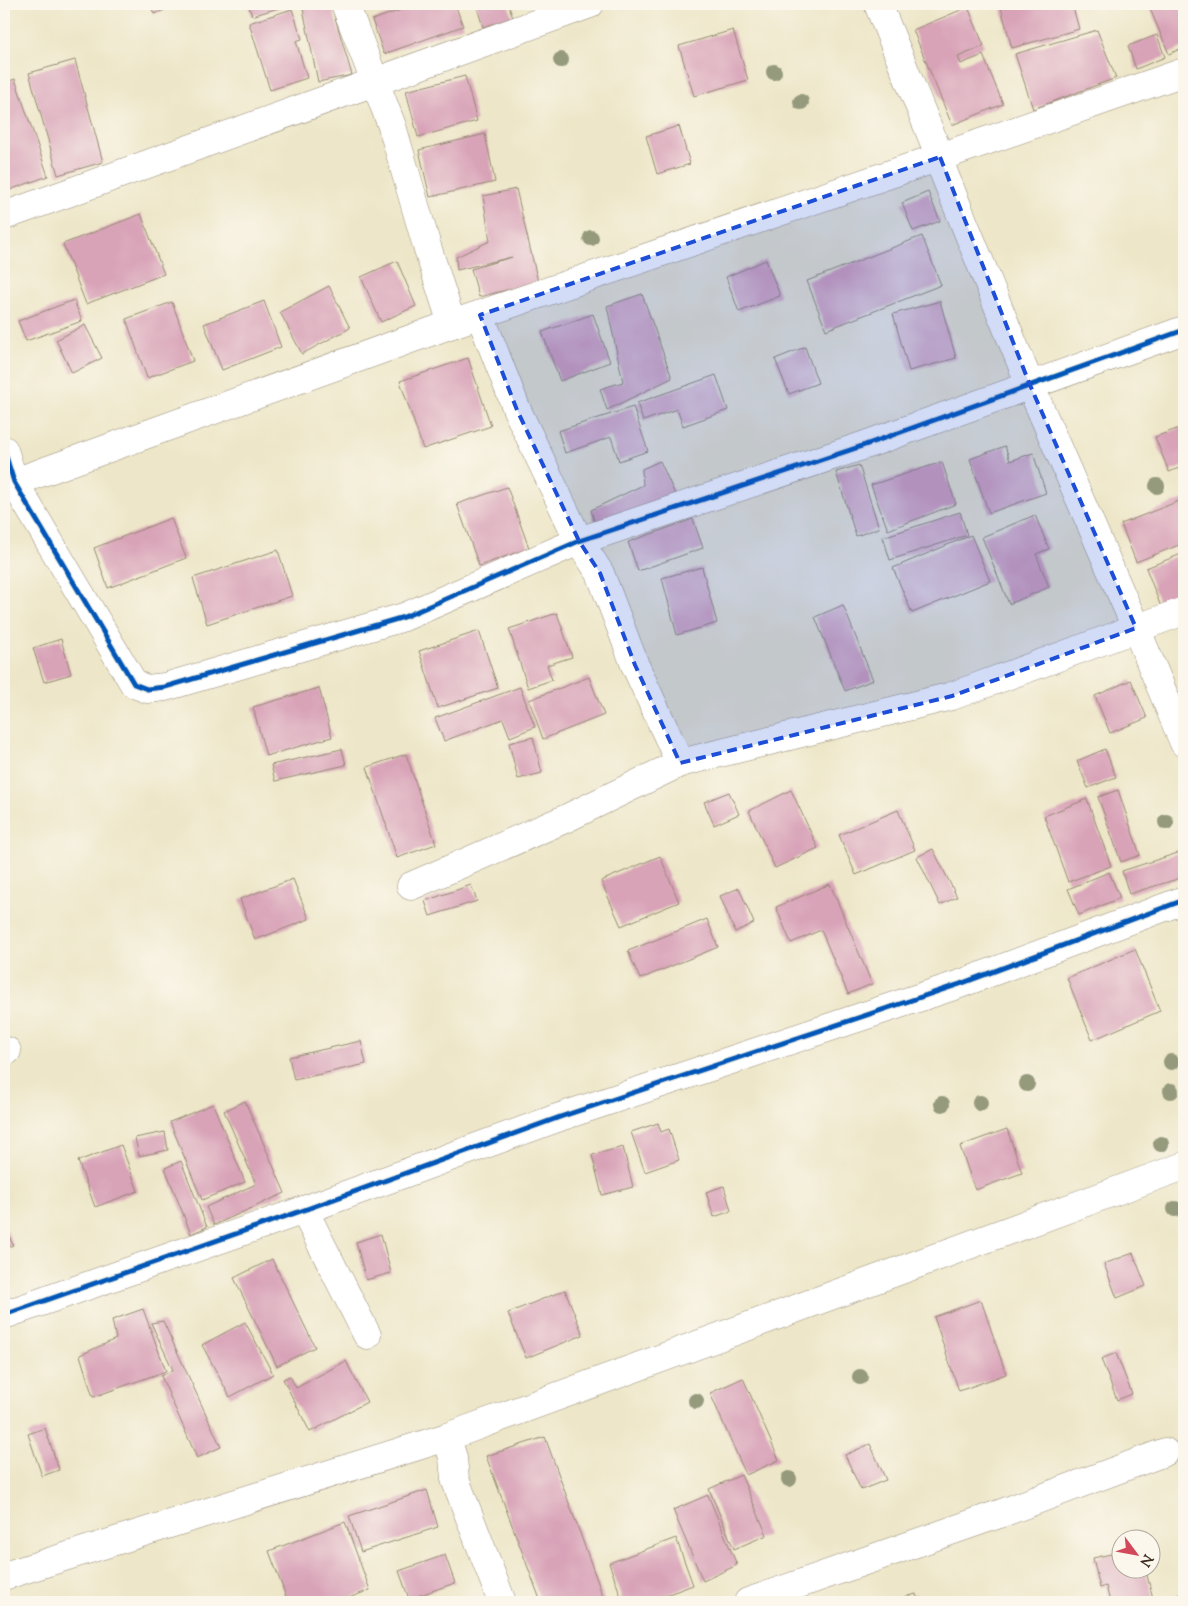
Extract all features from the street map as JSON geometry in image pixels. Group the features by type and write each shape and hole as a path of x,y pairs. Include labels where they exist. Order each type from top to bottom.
{"street":[{"path":"345,4 392,126 452,324"},
{"path":"4,216 590,4"},
{"path":"878,4 940,158 943,171 1030,385 1136,628 1184,744"},
{"path":"9,484 452,324 940,158 1184,72"},
{"path":"480,315 517,410 579,541 600,573 634,665 680,763"},
{"path":"4,450 9,484 134,684 147,689 165,687 404,616 579,541 865,445 1184,330"},
{"path":"410,886 567,818 680,763 952,696 1184,611"},
{"path":"4,1315 304,1210 560,1117 960,984 1184,900"},
{"path":"4,1576 447,1437 1184,1166"},
{"path":"304,1210 367,1335"},
{"path":"447,1437 453,1458 455,1479 502,1602"},
{"path":"748,1602 1011,1510 1165,1452"}],"highlighted area":[{"path":"940,157 1030,385 1136,628 952,696 680,763 635,665 600,573 579,541 517,410 480,315"}],"building":[{"path":"150,4 180,4 154,14"},
{"path":"248,4 291,4 252,16"},
{"path":"302,4 331,4 352,75 318,82"},
{"path":"418,4 455,4 463,26 384,54 372,20"},
{"path":"476,4 508,4 513,18 483,27"},
{"path":"1000,4 1072,4 1079,29 1012,48"},
{"path":"1148,4 1179,4 1184,17 1184,47 1169,54"},
{"path":"968,7 984,46 958,57 961,64 983,55 1003,104 952,125 913,30"},
{"path":"292,9 302,39 296,41 307,78 270,90 249,23"},
{"path":"733,30 748,80 694,96 679,46"},
{"path":"1097,30 1116,78 1033,109 1015,54"},
{"path":"1157,35 1165,57 1136,69 1128,46"},
{"path":"75,60 103,162 58,175 29,73"},
{"path":"465,76 477,121 418,137 406,91"},
{"path":"15,79 48,176 4,192 4,83"},
{"path":"679,126 690,164 657,174 646,136"},
{"path":"485,134 495,182 430,197 419,150"},
{"path":"516,189 538,282 479,297 471,269 512,257 457,270 456,257 490,241 483,196"},
{"path":"928,192 940,221 913,231 902,203"},
{"path":"141,214 164,274 86,304 63,244"},
{"path":"922,236 941,285 826,330 807,281"},
{"path":"766,260 780,296 739,312 726,277"},
{"path":"397,261 416,306 381,322 361,277"},
{"path":"329,286 350,328 302,354 280,312"},
{"path":"642,294 672,378 607,410 600,389 623,382 607,306"},
{"path":"74,300 82,321 26,341 18,321"},
{"path":"264,301 281,347 222,370 204,324"},
{"path":"940,301 956,358 909,371 893,314"},
{"path":"172,302 193,361 147,378 126,319"},
{"path":"593,314 610,362 560,381 542,332"},
{"path":"85,325 102,358 72,373 56,340"},
{"path":"805,347 818,383 789,394 775,359"},
{"path":"468,358 491,426 423,449 400,381"},
{"path":"716,375 728,410 683,426 677,409 643,421 637,403"},
{"path":"633,407 648,451 619,461 611,437 565,453 558,431"},
{"path":"1182,427 1184,431 1184,466 1169,472 1155,437"},
{"path":"1005,446 1010,461 1033,453 1046,493 989,513 970,459"},
{"path":"660,461 678,501 596,527 591,510 643,485 642,469"},
{"path":"942,462 956,504 888,530 871,485"},
{"path":"859,465 879,528 856,536 836,472"},
{"path":"507,487 529,548 479,566 457,504"},
{"path":"1184,499 1184,543 1136,562 1121,524"},
{"path":"960,512 967,535 890,560 883,537"},
{"path":"1035,515 1049,549 1036,554 1049,587 1009,604 982,537"},
{"path":"171,518 186,558 108,588 94,548"},
{"path":"693,519 703,548 638,571 628,542"},
{"path":"971,535 990,581 912,613 893,568"},
{"path":"278,550 292,596 207,624 193,578"},
{"path":"1184,553 1184,597 1161,607 1146,568"},
{"path":"702,567 717,623 677,635 662,578"},
{"path":"843,605 873,680 845,691 815,617"},
{"path":"557,613 572,657 547,665 552,680 528,688 509,629"},
{"path":"479,631 498,688 438,708 419,651"},
{"path":"61,639 71,674 44,682 33,648"},
{"path":"589,677 604,715 543,739 529,700"},
{"path":"1131,680 1147,718 1110,733 1095,696"},
{"path":"520,687 535,727 510,737 503,719 444,741 435,718"},
{"path":"319,688 332,737 266,756 253,707"},
{"path":"533,737 542,773 518,779 509,743"},
{"path":"342,749 346,765 275,781 271,765"},
{"path":"1105,749 1116,777 1088,788 1077,761"},
{"path":"406,754 436,844 397,858 367,767"},
{"path":"791,790 818,848 775,868 749,811"},
{"path":"1118,790 1140,855 1121,862 1098,797"},
{"path":"729,792 739,814 714,825 704,802"},
{"path":"1087,799 1111,866 1068,882 1044,816"},
{"path":"898,810 915,850 856,875 839,835"},
{"path":"933,849 957,897 940,905 917,857"},
{"path":"1184,851 1184,877 1129,894 1122,871"},
{"path":"660,856 679,902 621,926 601,881"},
{"path":"1109,872 1120,898 1079,915 1068,889"},
{"path":"293,879 309,919 255,940 240,899"},
{"path":"830,884 872,984 848,994 821,930 791,943 776,907"},
{"path":"471,885 477,901 430,916 425,901"},
{"path":"739,888 754,923 735,932 720,896"},
{"path":"707,919 718,947 640,979 628,951"},
{"path":"1135,949 1160,1011 1092,1040 1067,978"},
{"path":"361,1041 366,1064 294,1080 289,1057"},
{"path":"245,1101 285,1193 214,1225 206,1207 256,1184 224,1111"},
{"path":"213,1104 245,1182 202,1200 170,1122"},
{"path":"658,1123 661,1132 669,1129 679,1160 645,1172 631,1132"},
{"path":"1007,1129 1022,1173 975,1190 960,1146"},
{"path":"165,1132 168,1150 139,1156 135,1138"},
{"path":"121,1145 138,1191 95,1207 78,1161"},
{"path":"623,1147 633,1187 602,1195 592,1155"},
{"path":"181,1161 207,1227 191,1234 165,1168"},
{"path":"724,1186 731,1211 714,1217 706,1192"},
{"path":"4,1224 13,1245 4,1249"},
{"path":"381,1234 391,1273 366,1280 356,1242"},
{"path":"1133,1253 1146,1286 1117,1298 1104,1264"},
{"path":"272,1259 315,1347 277,1366 234,1278"},
{"path":"565,1290 583,1335 526,1358 508,1313"},
{"path":"981,1300 1006,1374 959,1391 934,1317"},
{"path":"143,1309 166,1371 93,1397 80,1355 116,1339 112,1320"},
{"path":"163,1321 221,1447 197,1458 161,1376 173,1370 151,1323"},
{"path":"245,1322 273,1374 230,1397 202,1345"},
{"path":"1116,1353 1132,1394 1117,1400 1101,1359"},
{"path":"346,1361 367,1402 310,1432 283,1379 290,1376 296,1388"},
{"path":"743,1378 779,1460 746,1475 710,1393"},
{"path":"45,1428 59,1470 42,1476 28,1434"},
{"path":"545,1437 605,1602 541,1602 486,1456"},
{"path":"870,1444 886,1480 861,1490 845,1455"},
{"path":"741,1475 767,1535 734,1549 709,1489"},
{"path":"427,1490 438,1527 361,1552 349,1516"},
{"path":"708,1495 737,1565 703,1581 673,1510"},
{"path":"345,1522 370,1590 338,1602 288,1602 269,1551"},
{"path":"676,1538 693,1585 647,1602 623,1602 609,1563"},
{"path":"1110,1554 1110,1578 1148,1578 1154,1602 1110,1602 1106,1586 1100,1588 1093,1558"},
{"path":"445,1555 455,1583 409,1599 399,1571"},
{"path":"1184,1593 1184,1602 1159,1602"},
{"path":"916,1594 918,1602 885,1602"}],"cycle path":[{"path":"4,450 14,482 134,684 147,689 165,687 404,617 579,541 865,445 1184,330"},
{"path":"4,1315 304,1210 560,1117 960,984 1184,900"}]}
